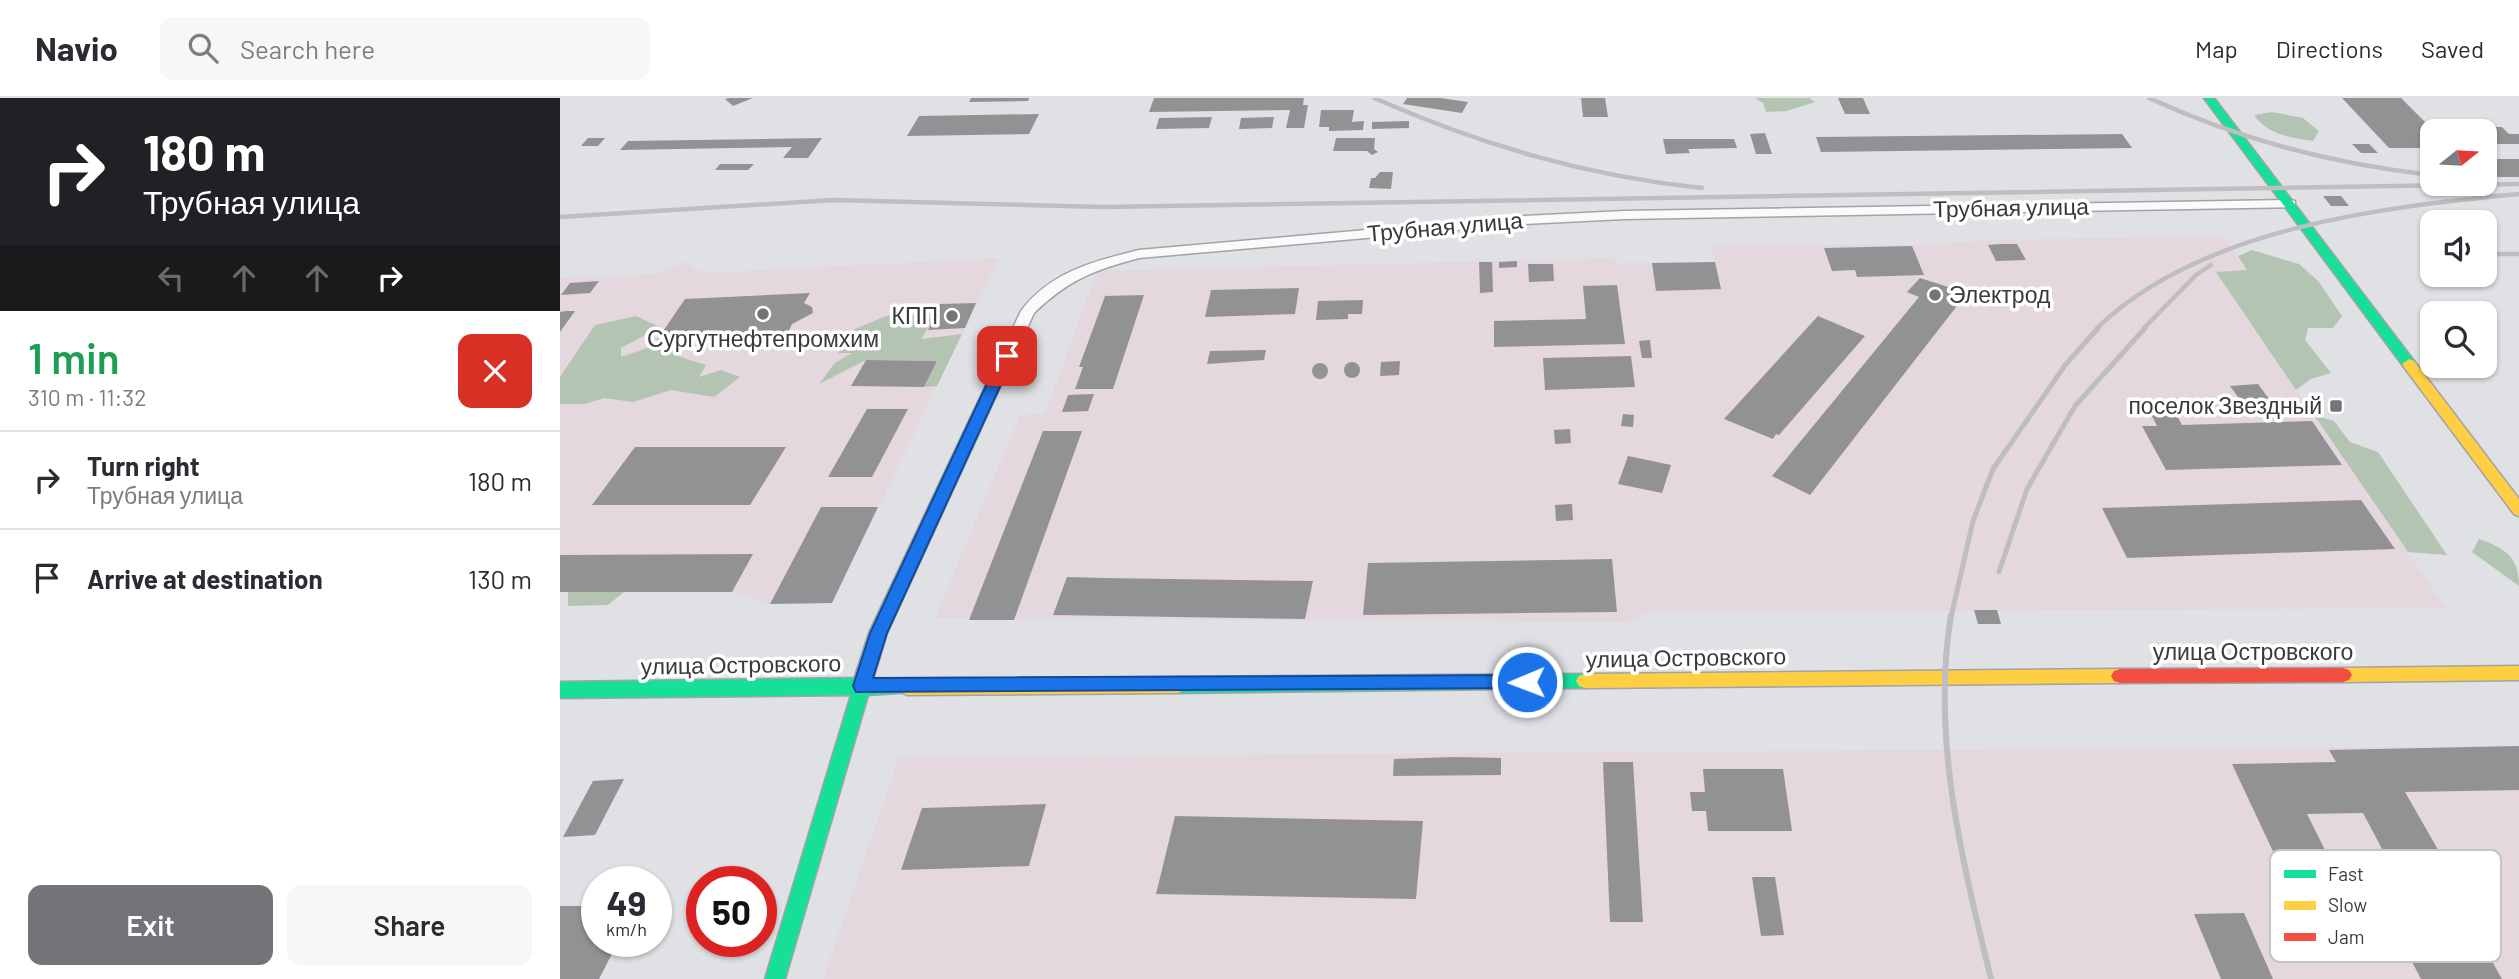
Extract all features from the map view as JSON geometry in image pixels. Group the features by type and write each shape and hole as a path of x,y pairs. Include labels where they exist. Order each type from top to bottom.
{"main road":[{"path":"2210,98 2519,510"},
{"name":"улица Островского","path":"560,690 2519,673"},
{"path":"775,979 862,686"}],"street":[{"name":"Трубная улица","path":"862,686 878,633 1028,311 1057,282 1085,267 1139,254 1567,218 2290,204"}],"shaded area":[{"path":"2223,236 2248,270 2216,272 2446,608 1647,613 1628,622 935,618 1020,415 1045,414 1097,271 1614,258 1616,263 1715,262 1711,245 1919,245 1993,240"},
{"path":"999,258 832,603 770,604 731,592 560,592 560,278 655,274 686,262 704,273"},
{"path":"2519,746 2519,979 823,979 899,757"}],"green space":[{"path":"1755,98 1809,98 1815,102 1787,111 1766,112 1763,103"},
{"path":"2272,112 2303,118 2319,131 2313,141 2287,136 2272,131 2254,115"},
{"path":"2252,250 2299,264 2319,282 2342,316 2333,328 2308,328 2305,340 2331,373 2311,379 2296,390 2216,272 2247,270 2238,256"},
{"path":"927,315 932,321 921,339 962,334 937,386 924,387 937,361 866,360 819,384 835,363 852,353 838,353 855,329 886,316"},
{"path":"636,316 660,327 621,348 621,357 650,347 675,349 680,357 706,365 699,377 721,370 740,377 714,397 671,390 633,402 604,398 585,404 560,404 560,377 595,325"},
{"path":"2314,415 2334,421 2350,442 2378,452 2447,555 2408,552"},
{"path":"2479,539 2503,550 2513,560 2519,586 2472,552"},
{"path":"568,592 624,592 608,605 568,606"}],"building":[{"path":"753,98 733,106 725,99"},
{"path":"971,98 1029,98 1028,101 969,102"},
{"path":"1154,98 1304,98 1303,105 1308,105 1304,128 1286,128 1290,110 1149,112"},
{"path":"1407,98 1440,98 1468,102 1462,113 1403,104"},
{"path":"1581,98 1605,98 1608,117 1583,117"},
{"path":"1838,98 1863,98 1870,114 1845,114"},
{"path":"2342,98 2401,98 2422,119 2420,148 2389,148"},
{"path":"1321,110 1354,110 1352,122 1364,121 1363,130 1329,131 1329,127 1319,127"},
{"path":"1039,114 1029,134 907,136 919,116"},
{"path":"1212,117 1209,128 1156,129 1159,118"},
{"path":"1274,117 1272,128 1239,129 1241,118"},
{"path":"1409,121 1409,128 1372,129 1372,122"},
{"path":"2497,127 2502,127 2509,134 2519,134 2519,144 2497,144"},
{"path":"1765,133 1772,154 1756,154 1750,134"},
{"path":"2122,134 2132,148 1821,152 1816,137"},
{"path":"588,138 605,138 598,146 581,146"},
{"path":"822,138 808,158 783,158 792,147 620,150 628,141"},
{"path":"1336,138 1375,138 1374,149 1378,152 1372,155 1367,151 1333,151"},
{"path":"1663,139 1734,139 1737,148 1688,149 1690,153 1666,154"},
{"path":"2352,144 2369,144 2378,153 2361,153"},
{"path":"2497,159 2519,159 2519,177 2497,177"},
{"path":"720,164 754,164 748,170 715,170"},
{"path":"1380,172 1393,172 1391,189 1369,188 1371,178 1375,178"},
{"path":"2323,196 2341,196 2349,206 2331,206"},
{"path":"2017,244 2026,260 1996,261 1988,245"},
{"path":"1912,246 1924,275 1857,277 1855,270 1832,271 1824,248"},
{"path":"1517,261 1517,267 1499,268 1499,262"},
{"path":"1479,262 1492,262 1493,292 1480,293"},
{"path":"1715,262 1721,289 1656,291 1652,263"},
{"path":"1528,264 1553,264 1554,281 1529,282"},
{"path":"1920,278 1967,293 1810,495 1772,476 1919,297 1907,292"},
{"path":"599,281 590,293 561,295 570,283"},
{"path":"1617,285 1625,344 1494,347 1494,321 1586,319 1583,286"},
{"path":"1299,288 1295,314 1205,317 1211,290"},
{"path":"810,293 804,303 812,307 813,313 792,324 787,335 657,340 685,299"},
{"path":"1144,295 1113,389 1075,389 1083,367 1079,367 1105,296"},
{"path":"1363,300 1362,314 1348,314 1348,319 1316,320 1318,301"},
{"name":"КПП","path":"976,303 965,328 928,330 940,304"},
{"path":"575,311 560,332 560,312"},
{"path":"1818,316 1865,336 1779,435 1776,434 1773,439 1724,419"},
{"path":"1650,340 1652,358 1642,358 1639,341"},
{"path":"1266,350 1264,360 1207,364 1210,351"},
{"path":"1631,356 1635,387 1545,390 1543,358"},
{"path":"866,360 937,361 924,387 851,386"},
{"path":"1400,361 1399,375 1380,376 1381,362"},
{"path":"1352,362 1360,370 1352,378 1344,370"},
{"path":"1320,363 1328,371 1320,379 1312,371"},
{"path":"2258,384 2275,407 2246,408 2230,386"},
{"path":"1094,394 1088,411 1062,412 1068,395"},
{"path":"867,409 908,409 872,477 828,477"},
{"path":"2150,412 2175,412 2182,425 2312,421 2342,465 2166,470 2142,426 2157,426"},
{"path":"1623,414 1634,415 1633,427 1621,426"},
{"path":"1570,429 1571,443 1555,444 1554,430"},
{"path":"1043,431 1082,431 1014,620 969,620"},
{"path":"635,447 786,447 750,505 592,505"},
{"path":"1628,456 1671,465 1662,493 1618,484"},
{"path":"2361,500 2395,549 2127,558 2102,508"},
{"path":"1572,504 1573,520 1556,521 1555,505"},
{"path":"821,507 878,507 832,603 770,604"},
{"path":"753,554 732,592 560,592 560,555"},
{"path":"1612,559 1617,612 1363,615 1368,563"},
{"path":"1067,577 1313,581 1305,619 1053,615"},
{"path":"1974,610 1997,610 2001,624 1978,624"},
{"path":"2519,746 2519,790 2405,792 2438,850 2383,850 2363,813 2307,814 2325,850 2272,850 2232,764 2336,762 2329,750"},
{"path":"1501,758 1501,775 1393,776 1394,759"},
{"path":"1603,762 1633,762 1643,922 1610,922"},
{"path":"1703,769 1783,769 1792,831 1708,831 1706,811 1692,811 1690,792 1705,792"},
{"path":"624,779 595,835 563,837 593,781"},
{"path":"1046,804 1029,866 901,870 922,808"},
{"path":"1175,816 1423,821 1416,899 1156,894"},
{"path":"1752,877 1775,877 1784,935 1761,936"},
{"path":"560,906 581,906 581,957 610,957 599,979 560,979"},
{"path":"2244,913 2273,979 2221,979 2194,914"},
{"path":"2412,962 2492,962 2502,979 2421,979"}],"railway":[{"path":"1374,98 1494,144 1575,167 1702,188"},
{"path":"2149,98 2252,138 2323,157 2420,173"},
{"path":"560,217 834,200 1103,207 2519,184"},
{"path":"2097,328 2139,294 2187,267 2240,245 2295,228 2352,216 2409,206 2519,194"},
{"path":"2497,254 2519,254"},
{"path":"2144,328 2196,275 2211,265"},
{"path":"1951,617 1973,521 1993,469 2066,364 2099,327"},
{"path":"1999,572 2027,489 2075,406 2146,327"},
{"path":"1951,615 1946,661 1947,753 1960,844 1991,979"}],"traffic: fast":[{"path":"2209,98 2409,364"},
{"path":"1178,685 1585,681"},
{"path":"775,979 862,686"},
{"path":"560,690 907,687"}],"traffic: slow":[{"path":"2409,364 2519,510"},
{"path":"2343,675 2519,673"},
{"path":"1585,681 2120,676"},
{"path":"907,687 1178,685"}],"traffic: jam":[{"path":"2120,676 2343,675"}],"place":[{"name":"Электрод","path":"1935,295"},
{"name":"Сургутнефтепромхим","path":"763,314"},
{"name":"КПП","path":"952,316"},
{"name":"поселок Звездный","path":"2336,406"}],"route":[{"path":"1007,356 878,633 862,686 1527,682"}]}
